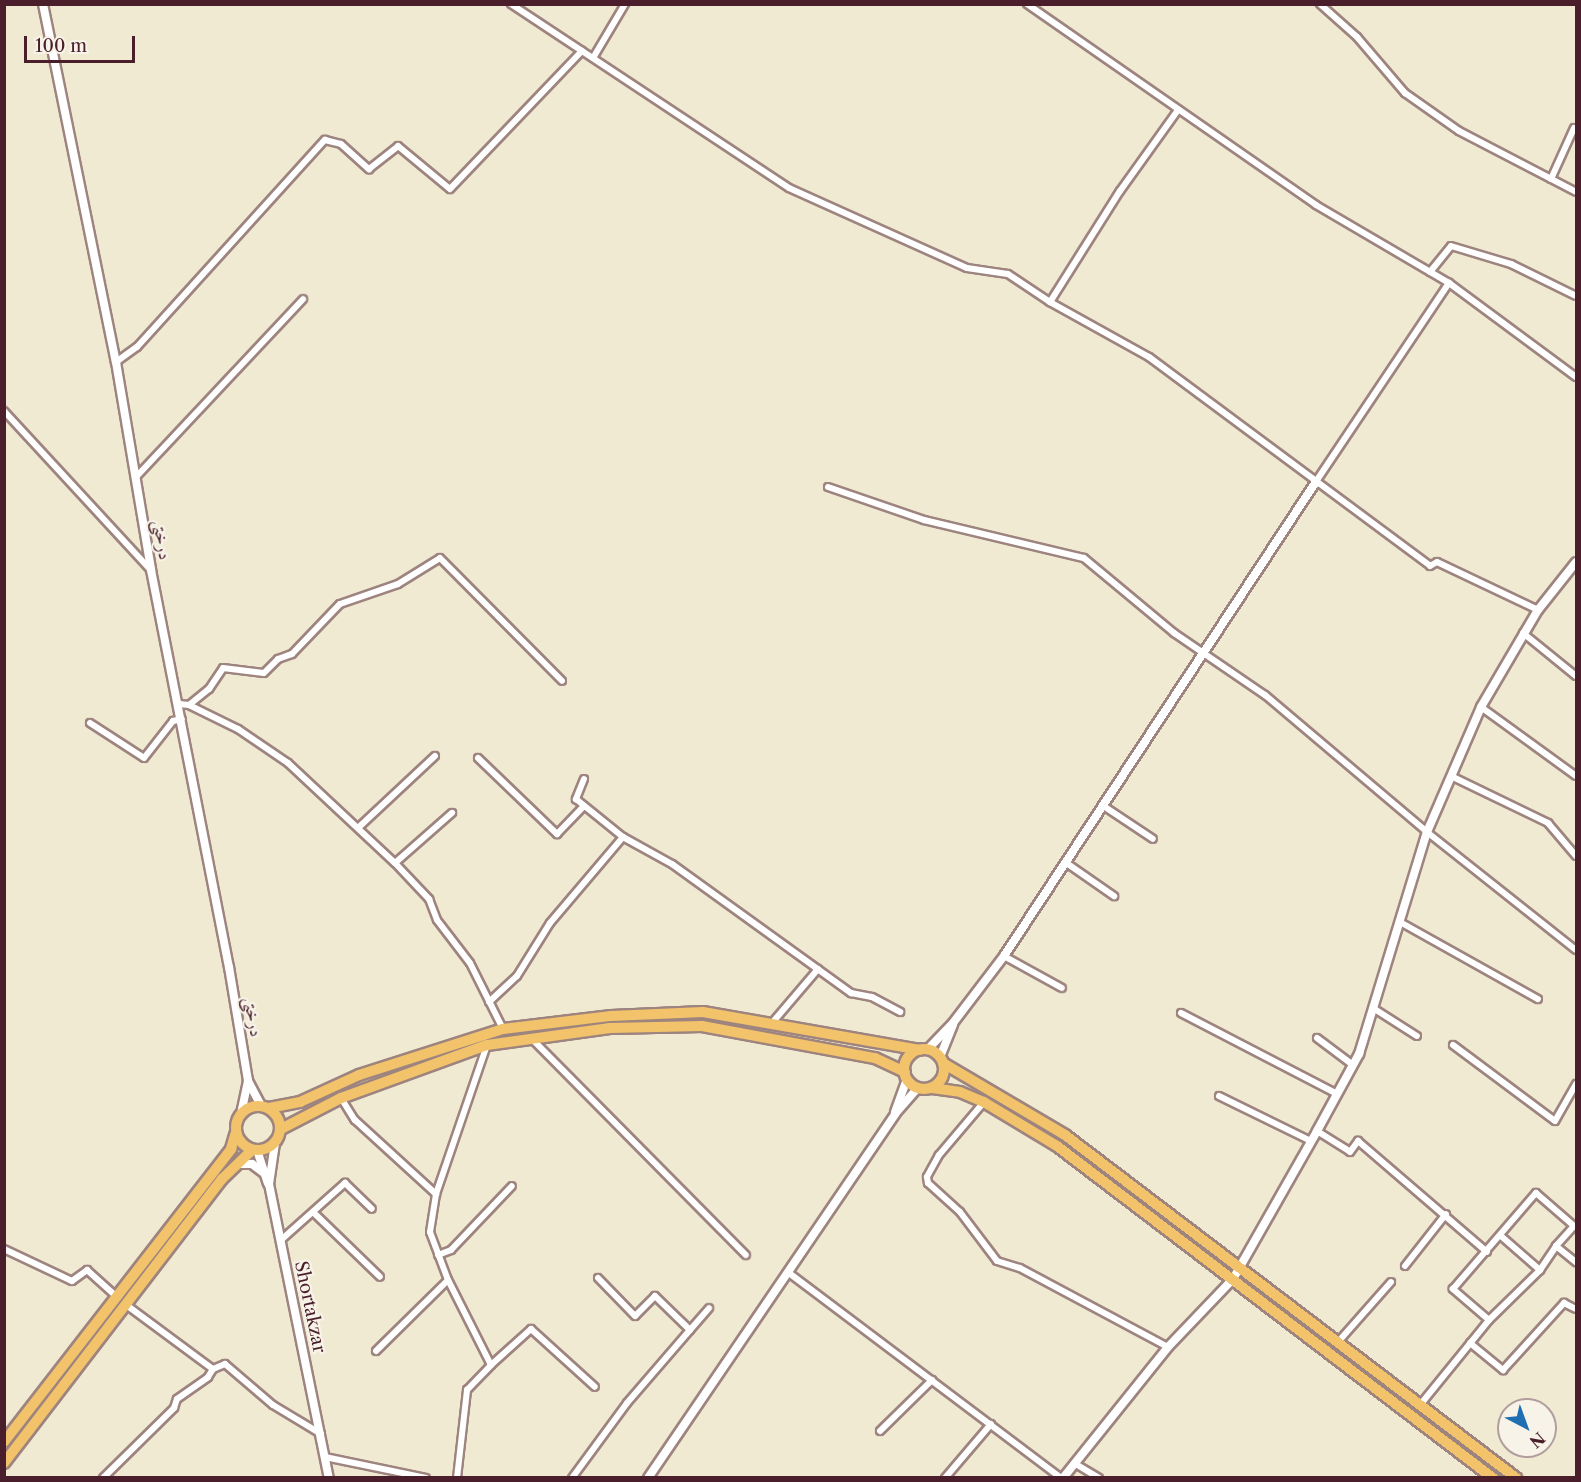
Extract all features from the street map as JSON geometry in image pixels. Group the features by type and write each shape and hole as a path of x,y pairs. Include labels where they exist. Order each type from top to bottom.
{"highway":[{"path":"4,1442 231,1149 241,1114 265,1107 300,1102 359,1075 503,1029 611,1016 703,1012 772,1023 872,1044 924,1050 942,1060 1065,1135 1516,1478"},
{"path":"4,1462 222,1179 254,1150 275,1143 281,1129 341,1098 487,1045 610,1028 702,1026 875,1058 906,1076 918,1088 960,1092 984,1102 1057,1146 1493,1478"},
{"path":"906,1076 908,1058 924,1050"},
{"path":"932,1088 942,1077 942,1060"},
{"path":"265,1107 281,1129"},
{"path":"235,1134 254,1150"}],"street":[{"name":"درختی","path":"43,4 116,362 151,570 182,719 248,1081"},
{"path":"511,4 789,188 967,267 1008,274 1050,302 1149,357 1315,483 1430,566 1437,562 1538,610"},
{"path":"592,58 625,4"},
{"path":"1027,4 1316,205 1449,283 1576,377"},
{"path":"1320,4 1358,37 1405,93 1459,131 1576,192"},
{"path":"116,362 137,347 325,140 341,144 369,169 398,146 450,189 582,51"},
{"path":"1050,302 1120,191 1178,110"},
{"path":"1551,179 1574,128"},
{"path":"1430,272 1451,246 1510,264 1576,296"},
{"path":"924,1050 953,1023 1004,956 1449,283"},
{"path":"136,477 303,299"},
{"path":"4,411 151,570"},
{"path":"828,487 924,520 1084,558 1174,633 1265,695 1427,832 1576,950"},
{"path":"189,705 209,689 223,668 264,673 278,659 292,654 340,604 398,584 440,558 562,681"},
{"path":"789,1273 1062,1478 1168,1347 1233,1279 1317,1131 1353,1065 1373,1008 1427,832 1453,777 1481,707 1522,633 1576,562"},
{"path":"1522,633 1576,676"},
{"path":"179,704 189,705 238,729 288,763 395,863 429,899 437,920 470,963 503,1029"},
{"path":"1481,707 1576,776"},
{"path":"90,723 144,758 173,721 182,719"},
{"path":"359,827 435,756"},
{"path":"478,758 557,834 584,806"},
{"path":"1453,777 1548,823 1576,856"},
{"path":"584,778 576,797 623,837 672,864 851,993 872,997 900,1012"},
{"path":"1102,805 1153,839"},
{"path":"395,863 452,813"},
{"path":"489,1002 517,976 550,923 623,837"},
{"path":"1065,862 1114,896"},
{"path":"1400,922 1538,999"},
{"path":"1004,956 1062,988"},
{"path":"772,1023 818,969"},
{"path":"1373,1008 1417,1036"},
{"path":"1181,1013 1337,1094"},
{"path":"942,1060 953,1023"},
{"path":"1317,1038 1353,1065"},
{"path":"532,1039 746,1255"},
{"path":"487,1045 436,1194 430,1232 447,1280 491,1365"},
{"path":"1453,1045 1555,1121 1576,1084"},
{"path":"895,1113 906,1076"},
{"path":"248,1081 265,1107"},
{"path":"241,1114 248,1081"},
{"path":"648,1478 789,1273 895,1113 918,1088"},
{"path":"1219,1096 1311,1141"},
{"path":"341,1098 361,1126 436,1194"},
{"path":"984,1102 935,1161 927,1177 928,1183 960,1212 997,1261 1020,1268 1168,1347"},
{"path":"1317,1131 1350,1152 1358,1141 1381,1157 1377,1160 1446,1214 1487,1252"},
{"name":"Shortakzar","path":"275,1143 269,1184 329,1478"},
{"path":"254,1150 269,1184"},
{"path":"238,1164 252,1164 265,1174"},
{"path":"281,1240 345,1183 372,1209"},
{"path":"438,1256 451,1250 512,1186"},
{"path":"1420,1405 1489,1320 1540,1270 1575,1224 1536,1193 1453,1289 1489,1320"},
{"path":"313,1212 380,1277"},
{"path":"1405,1266 1446,1214"},
{"path":"1501,1236 1540,1270"},
{"path":"1556,1246 1576,1262"},
{"path":"4,1249 72,1281 87,1270 126,1305 213,1369"},
{"path":"598,1278 635,1316 655,1296 690,1330"},
{"path":"376,1351 447,1280"},
{"path":"1338,1342 1391,1282"},
{"path":"1470,1343 1503,1370 1564,1303 1576,1309"},
{"path":"572,1478 627,1403 709,1308"},
{"path":"457,1478 466,1389 531,1329 595,1387"},
{"path":"104,1478 174,1408 177,1399 208,1377 213,1369 225,1364 273,1405 321,1435"},
{"path":"880,1431 932,1380"},
{"path":"945,1478 991,1425"},
{"path":"325,1457 426,1478"},
{"path":"1074,1463 1099,1478"}]}
